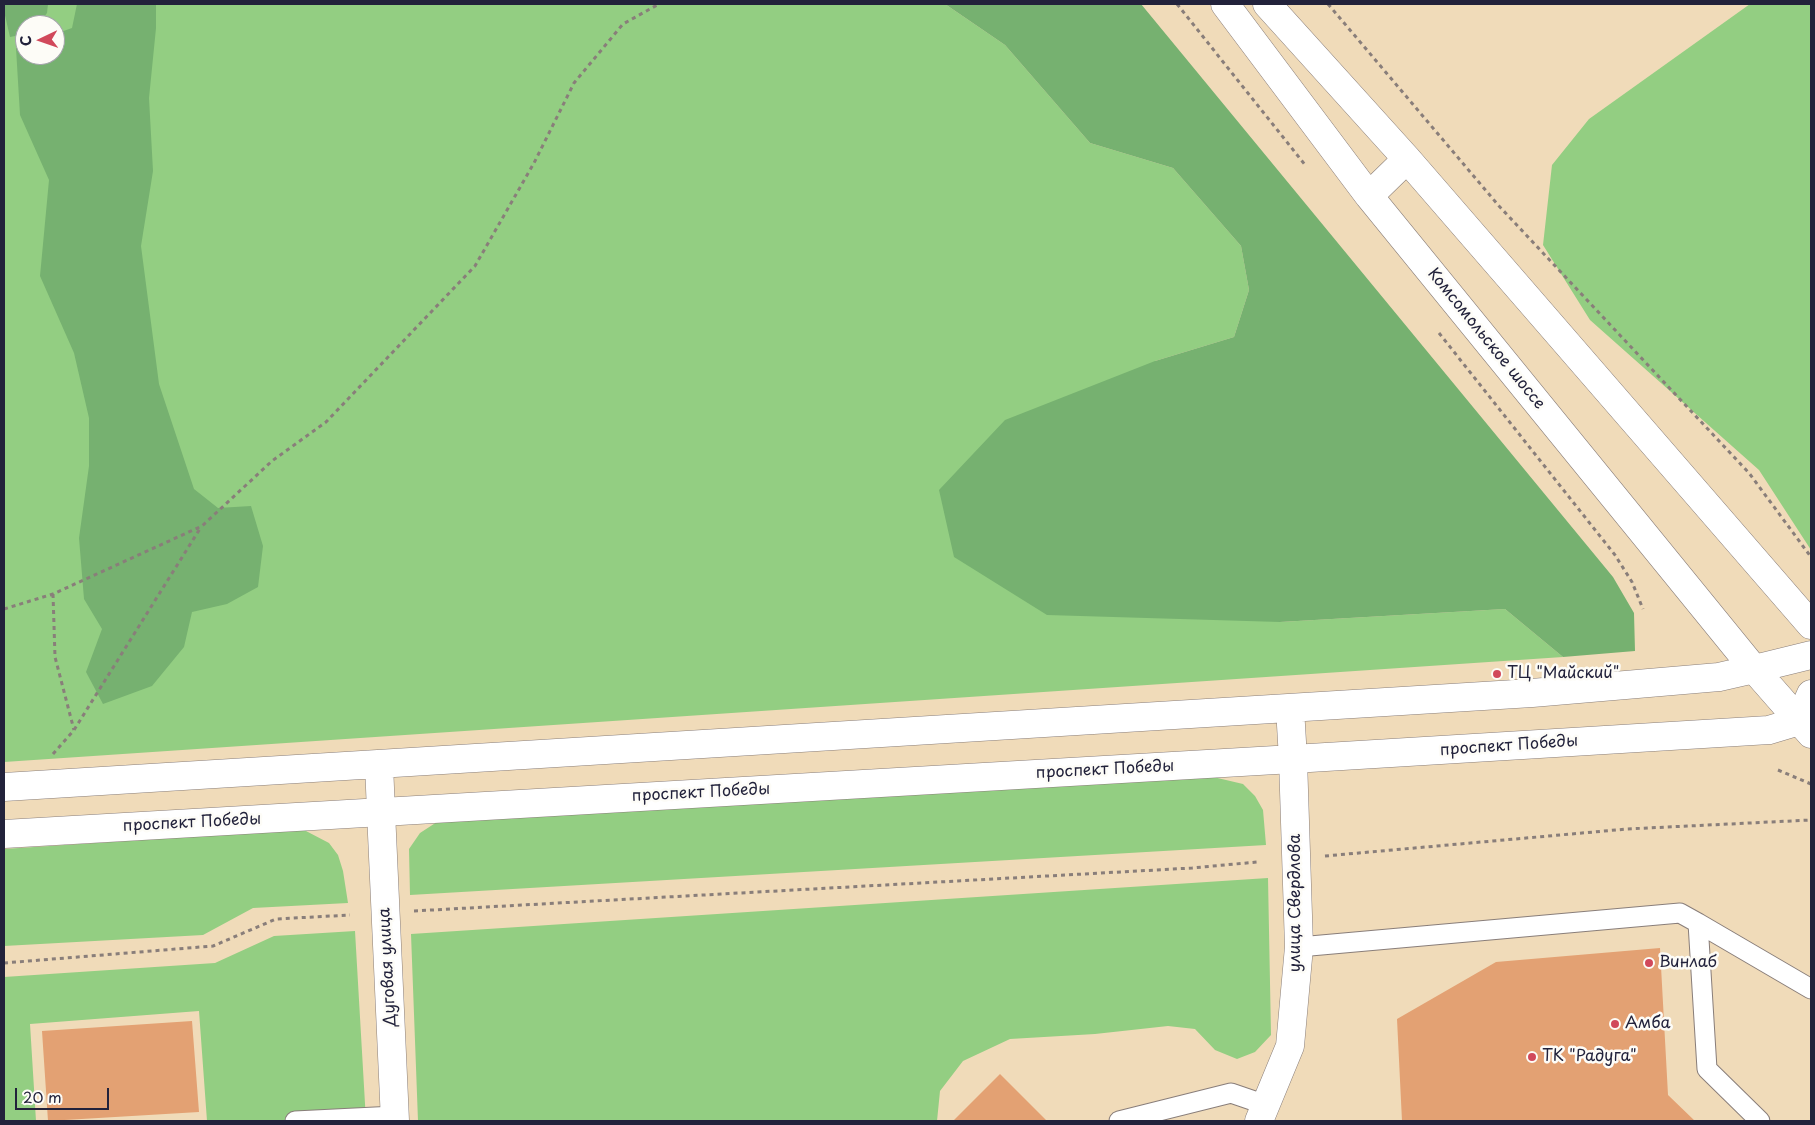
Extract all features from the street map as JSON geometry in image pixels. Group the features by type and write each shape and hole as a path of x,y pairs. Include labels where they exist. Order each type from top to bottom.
{"main road":[{"name":"Комсомольское шоссе","path":"1225,4 1370,196 1754,669 1805,727"},
{"path":"1267,4 1407,159 1811,626"},
{"path":"1370,196 1407,159"},
{"path":"4,787 1532,693 1719,677 1811,655"},
{"path":"1805,727 1811,694"},
{"name":"улица Свердлова","path":"1263,1113 1290,1046 1299,947 1290,708"},
{"name":"проспект Победы","path":"4,834 1293,759 1805,727"},
{"path":"379,764 381,812"},
{"name":"Дуговая улица","path":"381,812 395,1118"}],"lane":[{"path":"1299,947 1680,913 1811,989"},
{"path":"1698,923 1707,1070 1760,1121"},
{"path":"1119,1121 1231,1093 1263,1113"},
{"path":"295,1121 395,1118"}],"path":[{"path":"50,758 74,730 202,526 272,461 326,422 475,266 534,163 574,83 623,24 660,4"},
{"path":"1328,4 1499,206 1749,473 1811,557"},
{"path":"4,609 53,594 202,526"},
{"path":"53,594 55,657 74,730"},
{"path":"1778,770 1811,784"},
{"path":"1325,856 1627,829 1811,820"},
{"path":"413,911 1182,869 1257,862"},
{"path":"4,963 213,946 276,919 350,914"}],"green space":[{"path":"4,4 945,4 1005,45 1090,143 1173,168 1241,246 1249,290 1234,337 1155,361 1280,622 1505,609 1563,657 4,762"},
{"path":"4,4 48,4 46,15 15,15 15,36 10,37"},
{"path":"77,4 156,4 156,28 149,98 153,171 141,246 159,384 194,489 218,508 251,506 263,546 258,587 227,604 192,612 184,647 152,686 103,704 86,672 102,629 84,599 79,538 89,466 89,418 74,353 40,276 49,180 20,115 17,65 65,65 65,30 72,28"},
{"path":"945,4 1141,4 1613,577 1634,613 1635,651 1563,657 1505,609 1280,622 1047,615 954,557 939,490 1005,420 1155,361 1234,337 1249,290 1241,246 1173,168 1090,143 1005,45"},
{"path":"1750,4 1811,4 1811,550 1759,470 1590,320 1543,245 1552,165 1589,119"},
{"path":"1209,776 1243,784 1255,796 1263,810 1266,845 410,895 409,849 420,833 440,820"},
{"path":"278,831 306,831 329,843 338,855 343,871 348,903 253,908 203,935 4,946 4,849"},
{"path":"1268,878 1271,1035 1255,1052 1237,1059 1215,1050 1195,1029 1168,1026 1095,1034 1010,1039 963,1061 940,1091 937,1121 418,1121 411,934"},
{"path":"355,931 366,1121 207,1121 199,1011 30,1024 36,1121 4,1121 4,977 215,963 274,936"}],"building":[{"name":"ТК \"Радуга\"","path":"1660,948 1668,1095 1695,1121 1402,1121 1397,1019 1496,962"},
{"path":"192,1021 199,1112 48,1121 42,1031"},
{"path":"1000,1074 1047,1121 953,1121"}],"place":[{"name":"ТЦ \"Майский\"","path":"1497,674"},
{"name":"Винлаб","path":"1649,963"},
{"name":"Амба","path":"1615,1024"},
{"name":"ТК \"Радуга\"","path":"1532,1057"}]}
